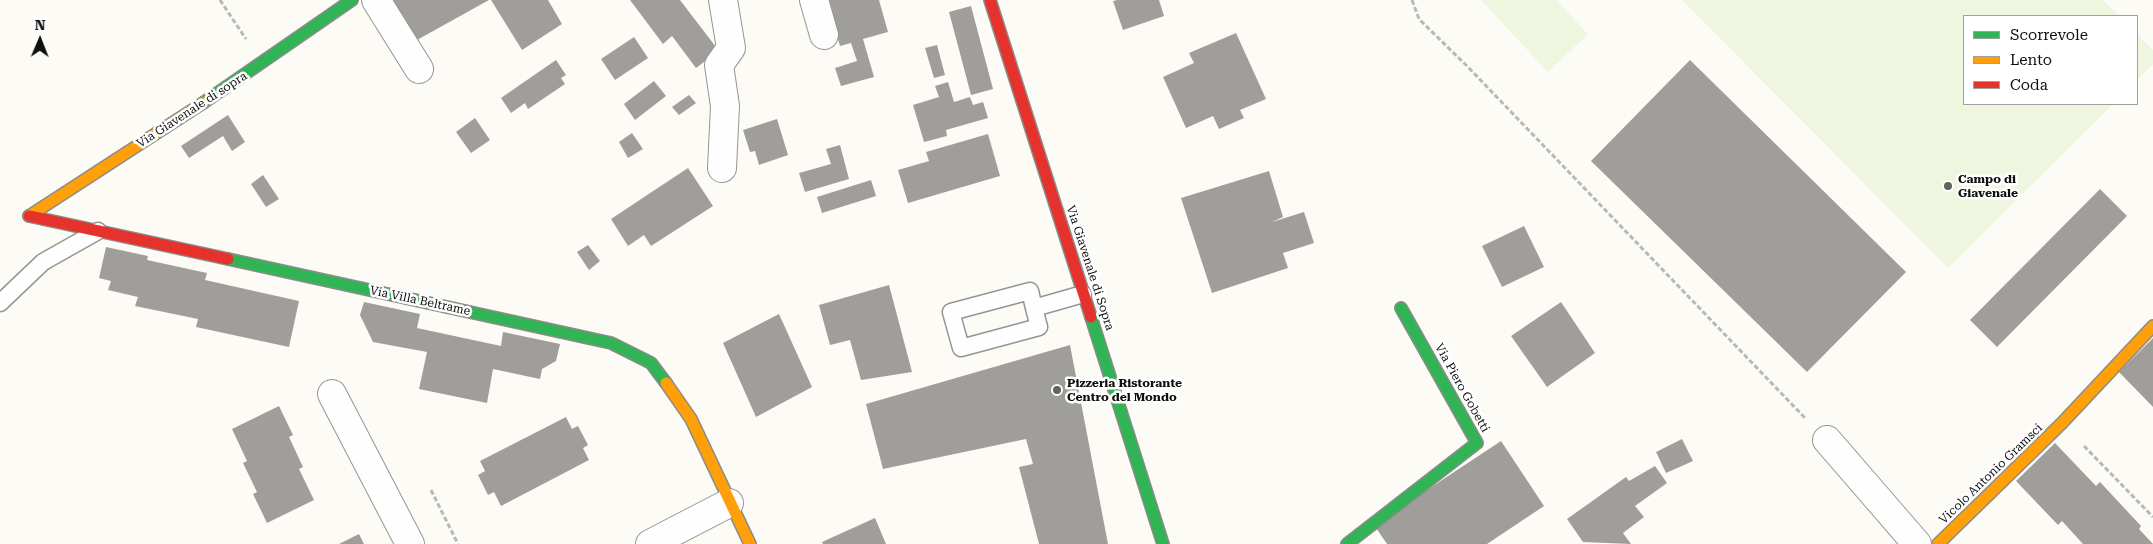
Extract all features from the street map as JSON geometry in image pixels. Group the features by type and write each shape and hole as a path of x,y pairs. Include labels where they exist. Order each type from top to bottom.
{"street":[{"name":"Via Giavenale di sopra","path":"29,216 262,64 352,0"},
{"path":"376,0 406,44 419,69"},
{"path":"722,168 725,106 719,65 730,48 723,0"},
{"path":"814,0 824,35"},
{"name":"Via Giavenale di Sopra","path":"990,0 1163,544"},
{"name":"Via Villa Beltrame","path":"29,216 611,343 651,363 691,419 750,544"},
{"name":"Via Piero Gobetti","path":"1347,544 1477,443 1400,308"},
{"name":"Vicolo Antonio Gramsci","path":"1938,544 2062,423 2153,326"},
{"path":"332,394 410,544"},
{"path":"1826,440 1917,544"},
{"path":"650,544 729,503"}],"lane":[{"path":"0,304 43,262 98,231"},
{"path":"1030,291 1034,308 1039,327 961,348 951,312 1030,291"},
{"path":"1034,308 1084,294"}],"path":[{"path":"220,0 262,64"},
{"path":"1412,0 1419,19 1467,66 1826,440"},
{"name":"Vicolo Antonio Gramsci","path":"2062,423 2153,517"},
{"path":"431,490 458,544"}],"green space":[{"path":"1481,0 1556,0 1588,34 1548,72"},
{"name":"Campo di Giavenale","path":"1682,0 2103,0 2118,15 1963,15 1963,105 2112,105 1948,268"},
{"path":"2138,35 2153,50 2153,64 2138,79"}],"building":[{"path":"393,0 489,0 417,40"},
{"path":"491,0 548,0 562,24 522,50"},
{"path":"630,0 680,0 719,51 696,68 672,36 663,44"},
{"path":"827,0 879,0 888,32 863,39 874,77 841,86 835,68 857,61 851,43 840,46"},
{"path":"1159,0 1164,16 1123,30 1113,1"},
{"path":"971,6 993,89 971,95 949,12"},
{"path":"1236,33 1266,99 1240,110 1244,118 1219,129 1213,116 1186,128 1163,77 1194,63 1189,53"},
{"path":"634,37 648,58 615,80 601,59"},
{"path":"937,45 945,75 934,78 925,48"},
{"path":"556,60 566,75 561,78 565,84 528,109 525,103 511,113 501,98"},
{"path":"1690,60 1906,272 1807,372 1591,161"},
{"path":"654,81 666,96 635,120 624,104"},
{"path":"948,82 954,102 970,97 973,105 983,102 988,118 946,130 947,136 924,142 913,105 939,97 935,86"},
{"path":"689,95 696,103 679,115 672,107"},
{"path":"228,115 245,142 232,151 223,136 189,158 181,146"},
{"path":"475,118 490,140 471,153 456,132"},
{"path":"777,119 788,155 759,165 755,151 750,152 743,130"},
{"path":"632,133 643,149 628,158 619,142"},
{"path":"988,134 1000,176 908,203 898,170 929,161 926,152"},
{"path":"840,145 849,179 805,192 799,173 831,164 826,149"},
{"path":"688,168 713,206 651,246 644,235 628,246 611,219"},
{"path":"1269,171 1283,217 1272,222 1304,212 1314,243 1283,253 1288,268 1212,293 1181,198"},
{"path":"263,175 279,199 266,207 251,184"},
{"path":"871,180 876,196 822,213 817,197"},
{"path":"2100,189 2127,216 1997,347 1970,320"},
{"path":"1524,226 1544,267 1502,287 1482,246"},
{"path":"588,245 600,261 589,270 577,252"},
{"path":"106,247 148,256 147,260 207,273 205,280 299,301 289,347 196,327 198,319 135,306 138,297 108,290 111,281 99,278"},
{"path":"889,285 912,372 861,380 850,340 830,345 819,305"},
{"path":"364,302 420,314 417,328 501,346 503,332 560,344 556,361 542,369 540,379 493,369 487,403 419,389 427,352 373,342 360,315"},
{"path":"1561,302 1595,353 1547,387 1511,336"},
{"path":"779,314 812,387 756,417 723,343"},
{"path":"2153,338 2153,407 2119,372"},
{"path":"1070,345 1108,544 1039,544 1019,467 1033,464 1026,439 883,469 866,404"},
{"path":"279,406 293,435 289,437 303,467 299,469 314,500 267,523 253,494 257,492 243,463 247,461 232,429"},
{"path":"566,417 572,429 578,426 588,445 583,448 589,460 501,506 494,492 488,495 478,475 485,471 480,461"},
{"path":"1682,439 1693,461 1666,473 1656,452"},
{"path":"1501,441 1544,506 1487,544 1387,544 1374,525"},
{"path":"2055,443 2096,486 2100,482 2141,526 2139,529 2153,544 2083,544 2062,521 2058,525 2016,481"},
{"path":"1655,466 1667,483 1635,506 1644,517 1623,533 1631,544 1583,542 1567,519 1626,477 1629,481"},
{"path":"875,518 886,544 823,544 822,542"},
{"path":"359,534 364,544 339,544"}],"traffic: fast":[{"path":"203,103 352,0"},
{"path":"228,259 611,343 651,363 666,383"},
{"path":"1347,544 1477,443 1401,308"},
{"path":"1091,317 1163,544"}],"traffic: slow":[{"path":"29,216 203,103"},
{"path":"1938,544 2062,423 2153,326"},
{"path":"666,383 691,419 750,544"}],"traffic: jam":[{"path":"990,0 1091,317"},
{"path":"29,216 228,259"}],"place":[{"name":"Campo di Giavenale","path":"1948,186"},
{"name":"Pizzeria Ristorante Centro del Mondo","path":"1057,390"}]}
